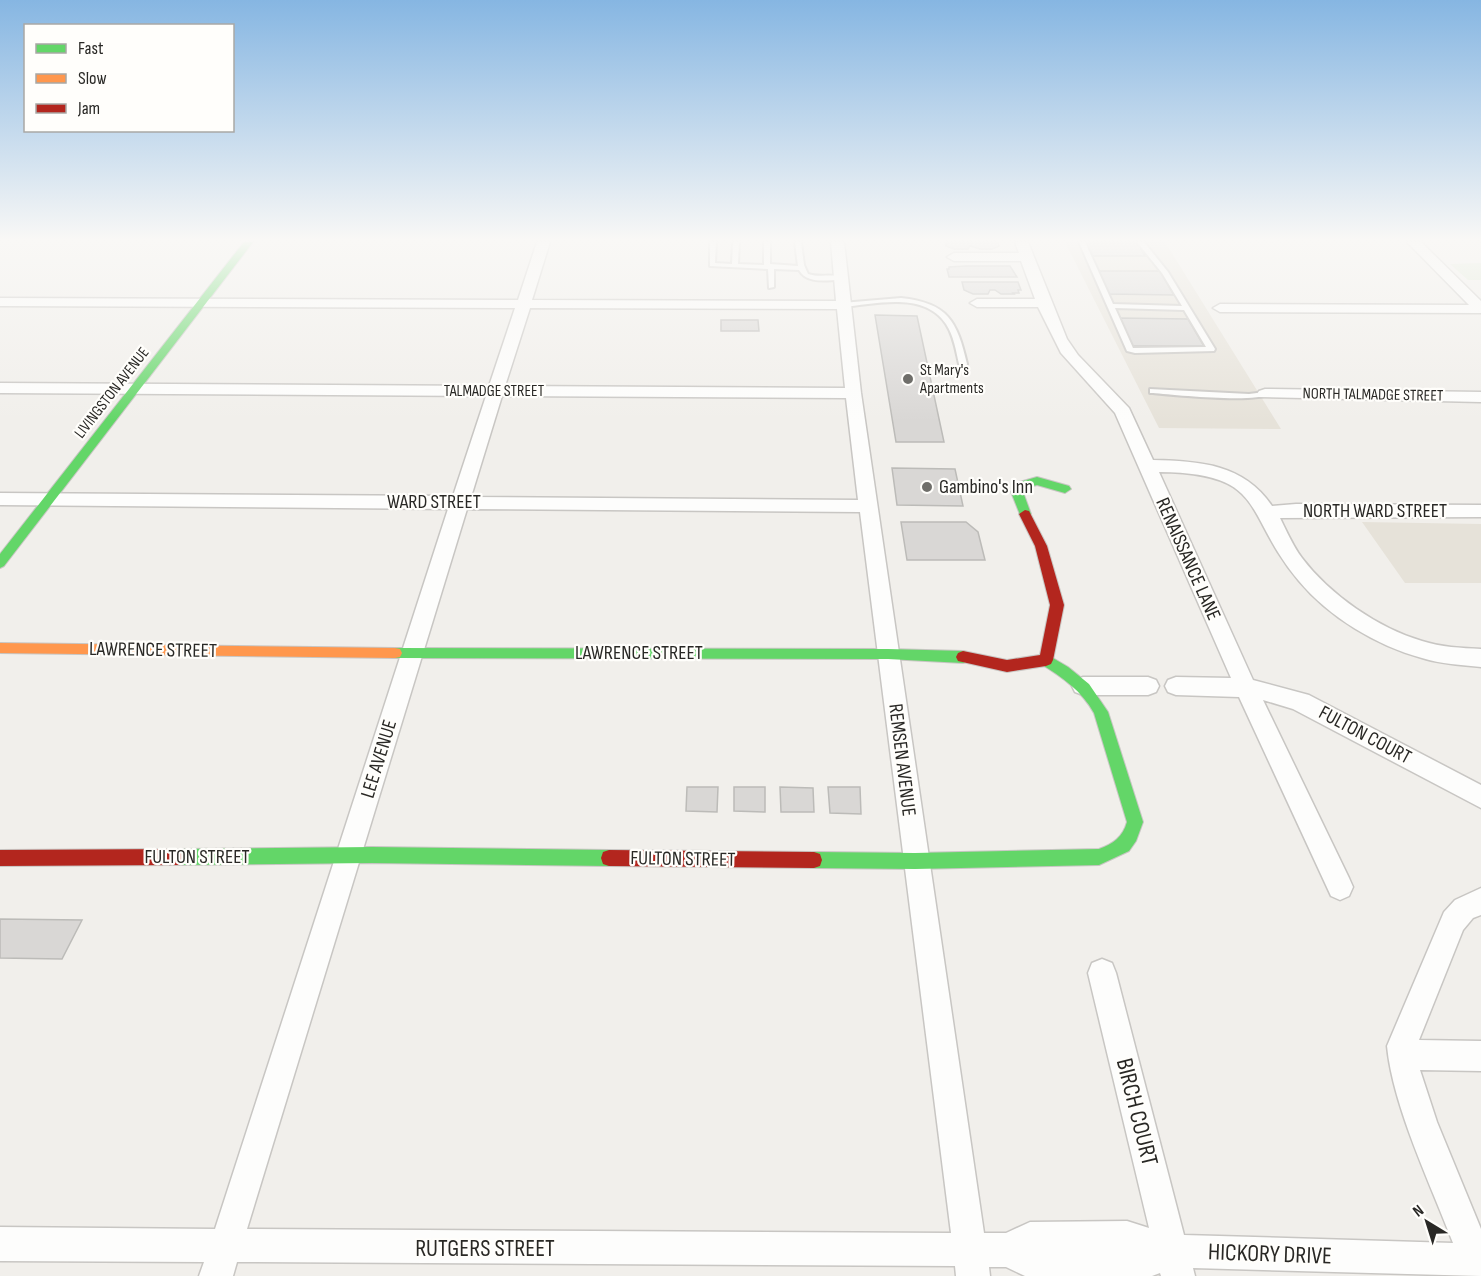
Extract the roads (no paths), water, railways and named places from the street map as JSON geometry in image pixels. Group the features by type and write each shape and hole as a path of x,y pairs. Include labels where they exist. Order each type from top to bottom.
{"street":[{"path":"0,302 842,305"},
{"name":"LIVINGSTON AVENUE","path":"0,563 203,302"},
{"name":"REMSEN AVENUE","path":"842,302 915,861 971,1263"},
{"path":"976,303 1045,303"},
{"name":"RENAISSANCE LANE","path":"1045,303 1066,350 1110,393 1123,411 1245,686 1340,887"},
{"name":"LEE AVENUE","path":"220,1261 350,855 411,653 462,502 495,391 526,304"},
{"path":"1220,308 1481,309"},
{"name":"TALMADGE STREET","path":"0,388 853,393"},
{"name":"NORTH TALMADGE STREET","path":"1265,394 1481,396"},
{"path":"1148,466 1197,467 1236,480 1258,497 1295,564 1316,587 1347,611 1386,635 1421,650 1481,658"},
{"path":"1065,489 1035,481 1020,486 1017,492 1019,501 1041,546 1057,605 1046,660 1083,686 1148,686"},
{"name":"WARD STREET","path":"0,499 868,506"},
{"name":"NORTH WARD STREET","path":"1268,513 1296,510 1481,511"},
{"name":"LAWRENCE STREET","path":"0,648 411,653 888,654 958,656 1007,666 1046,660"},
{"name":"FULTON STREET","path":"0,858 350,855 915,861 1099,857 1122,848 1133,832 1135,822 1101,712 1083,686"},
{"path":"1176,686 1245,686"},
{"name":"FULTON COURT","path":"1245,686 1275,692 1301,702 1481,797"},
{"path":"1479,1266 1422,1122 1404,1067 1402,1046 1453,921 1464,909 1481,901"},
{"name":"BIRCH COURT","path":"1102,973 1175,1264"},
{"path":"1403,1055 1481,1056"},
{"name":"RUTGERS STREET","path":"0,1244 220,1261 971,1263"},
{"name":"HICKORY DRIVE","path":"971,1263 1008,1250 1041,1266 1081,1264 1479,1266"}],"lane":[{"path":"842,305 892,302"},
{"path":"921,302 931,304 950,323 963,364"},
{"path":"1109,302 1130,349 1146,351 1211,349 1183,302"},
{"path":"1111,306 1187,308"},
{"path":"1153,391 1250,396 1265,394"}],"place":[{"name":"St Mary's Apartments","path":"908,379"},
{"name":"Gambino's Inn","path":"927,487"}]}
